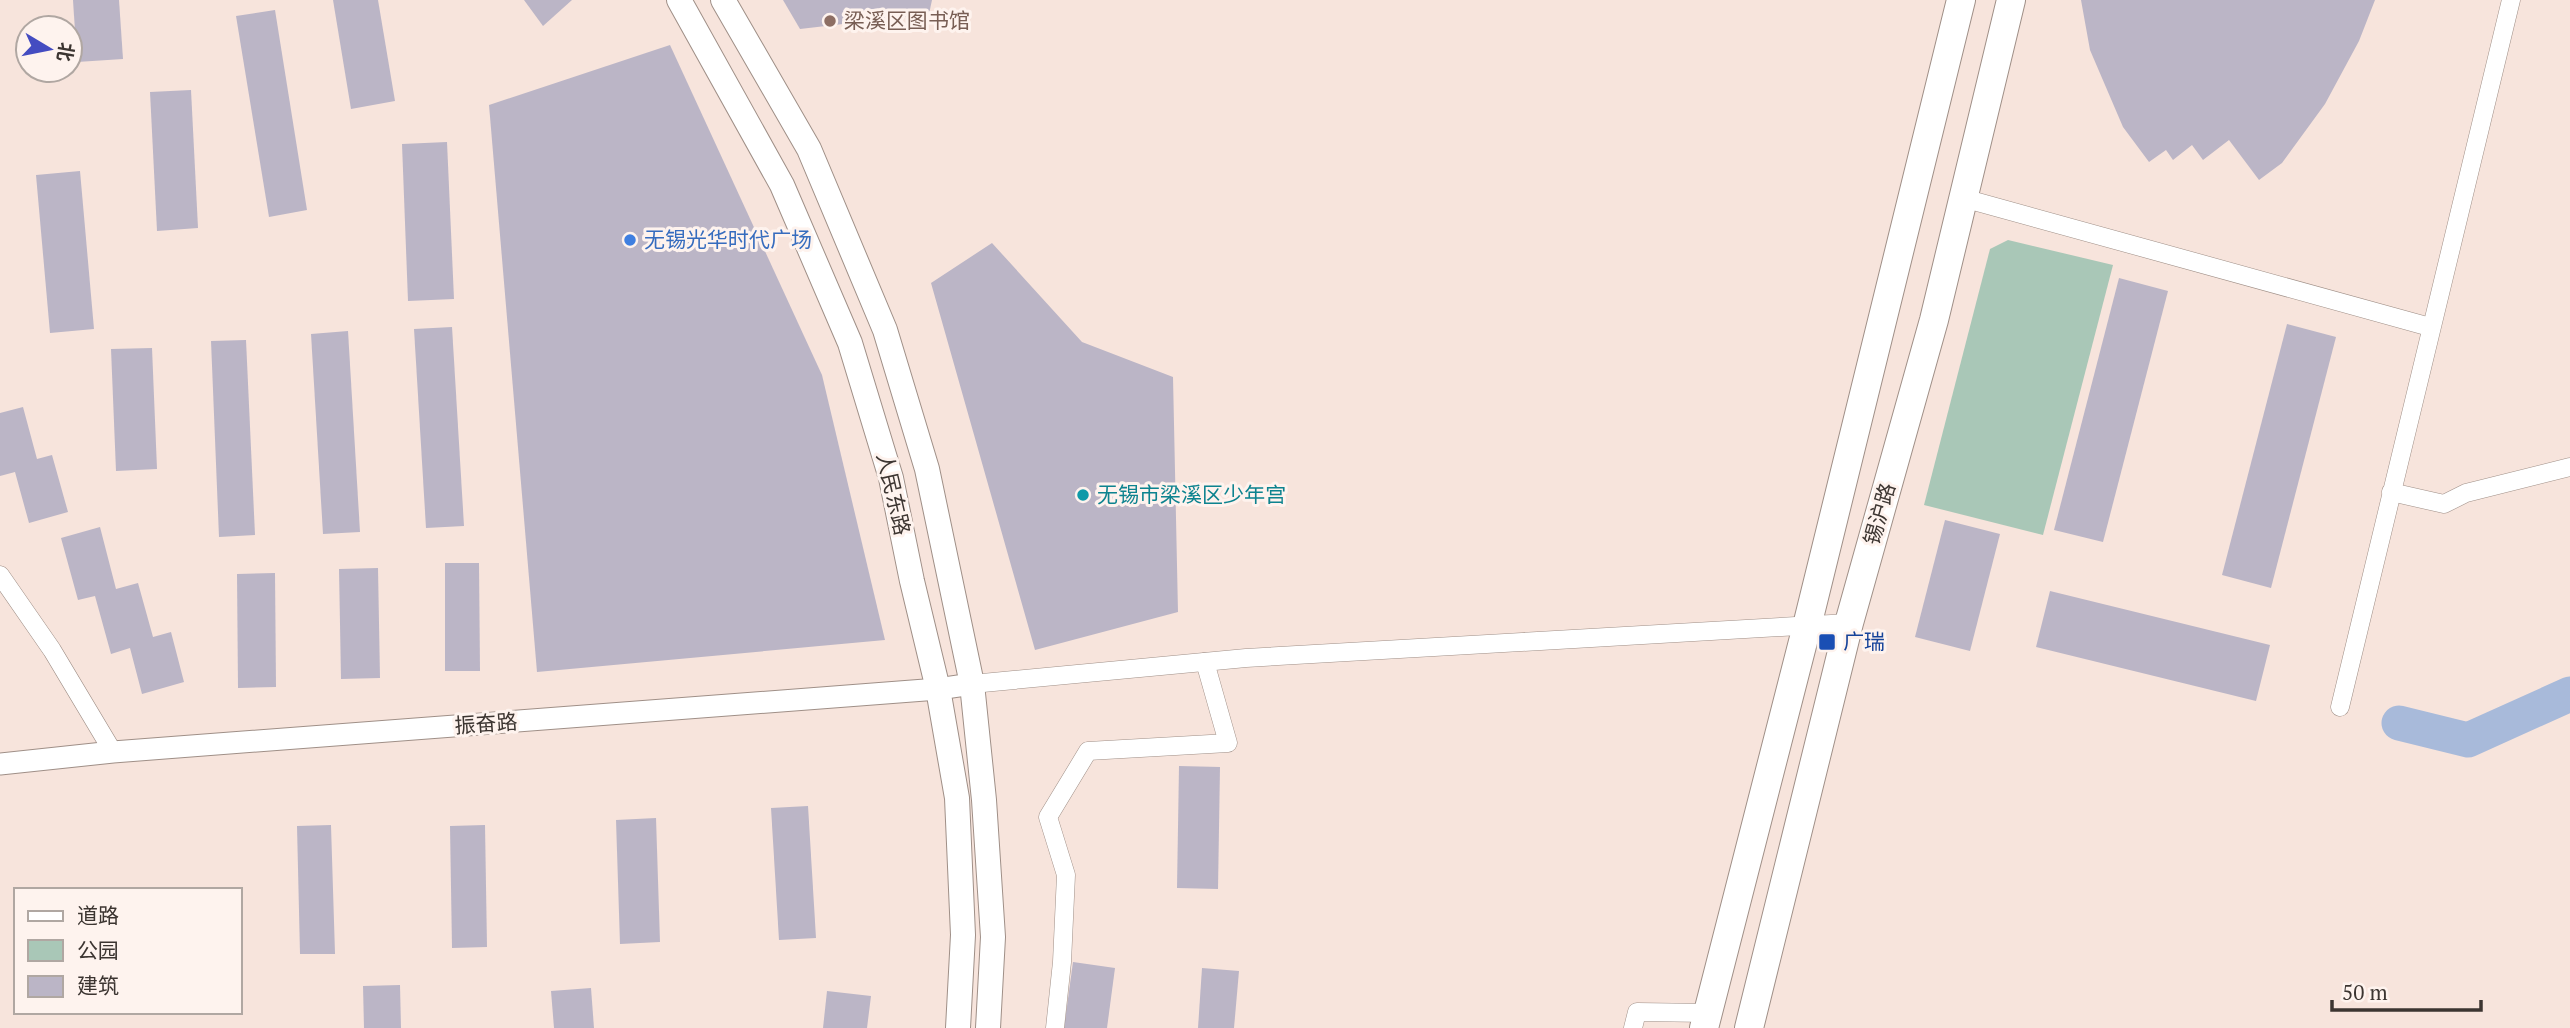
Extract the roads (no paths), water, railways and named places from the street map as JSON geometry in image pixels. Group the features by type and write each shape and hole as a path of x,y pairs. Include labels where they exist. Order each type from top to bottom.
{"main road":[{"name":"人民东路","path":"679,0 782,185 850,343 891,478 938,689 957,798 963,935 958,1028"},
{"name":"人民东路","path":"723,0 809,149 885,330 927,469 972,684 984,800 993,936 988,1028"},
{"name":"锡沪路","path":"1707,1020 1961,0"},
{"name":"锡沪路","path":"1749,1028 1849,623 1934,320 2011,0"}],"street":[{"path":"2340,707 2511,0"},
{"path":"1963,198 2430,327"},
{"path":"2391,492 2444,504 2466,493 2570,467"},
{"path":"0,575 52,649 113,752"},
{"path":"972,684 1205,662 1849,623"},
{"path":"1055,1028 1062,962 1066,875 1048,817 1088,751 1228,743 1205,662"},
{"name":"振奋路","path":"0,764 113,752 938,689 972,684"},
{"path":"1633,1028 1637,1012 1707,1020"}],"waterway":[{"path":"2399,723 2468,740 2570,694"}],"place":[{"name":"梁溪区图书馆","path":"830,21"},
{"name":"无锡光华时代广场","path":"630,240"},
{"name":"无锡市梁溪区少年宫","path":"1083,495"},
{"name":"广瑞","path":"1827,642"}]}
